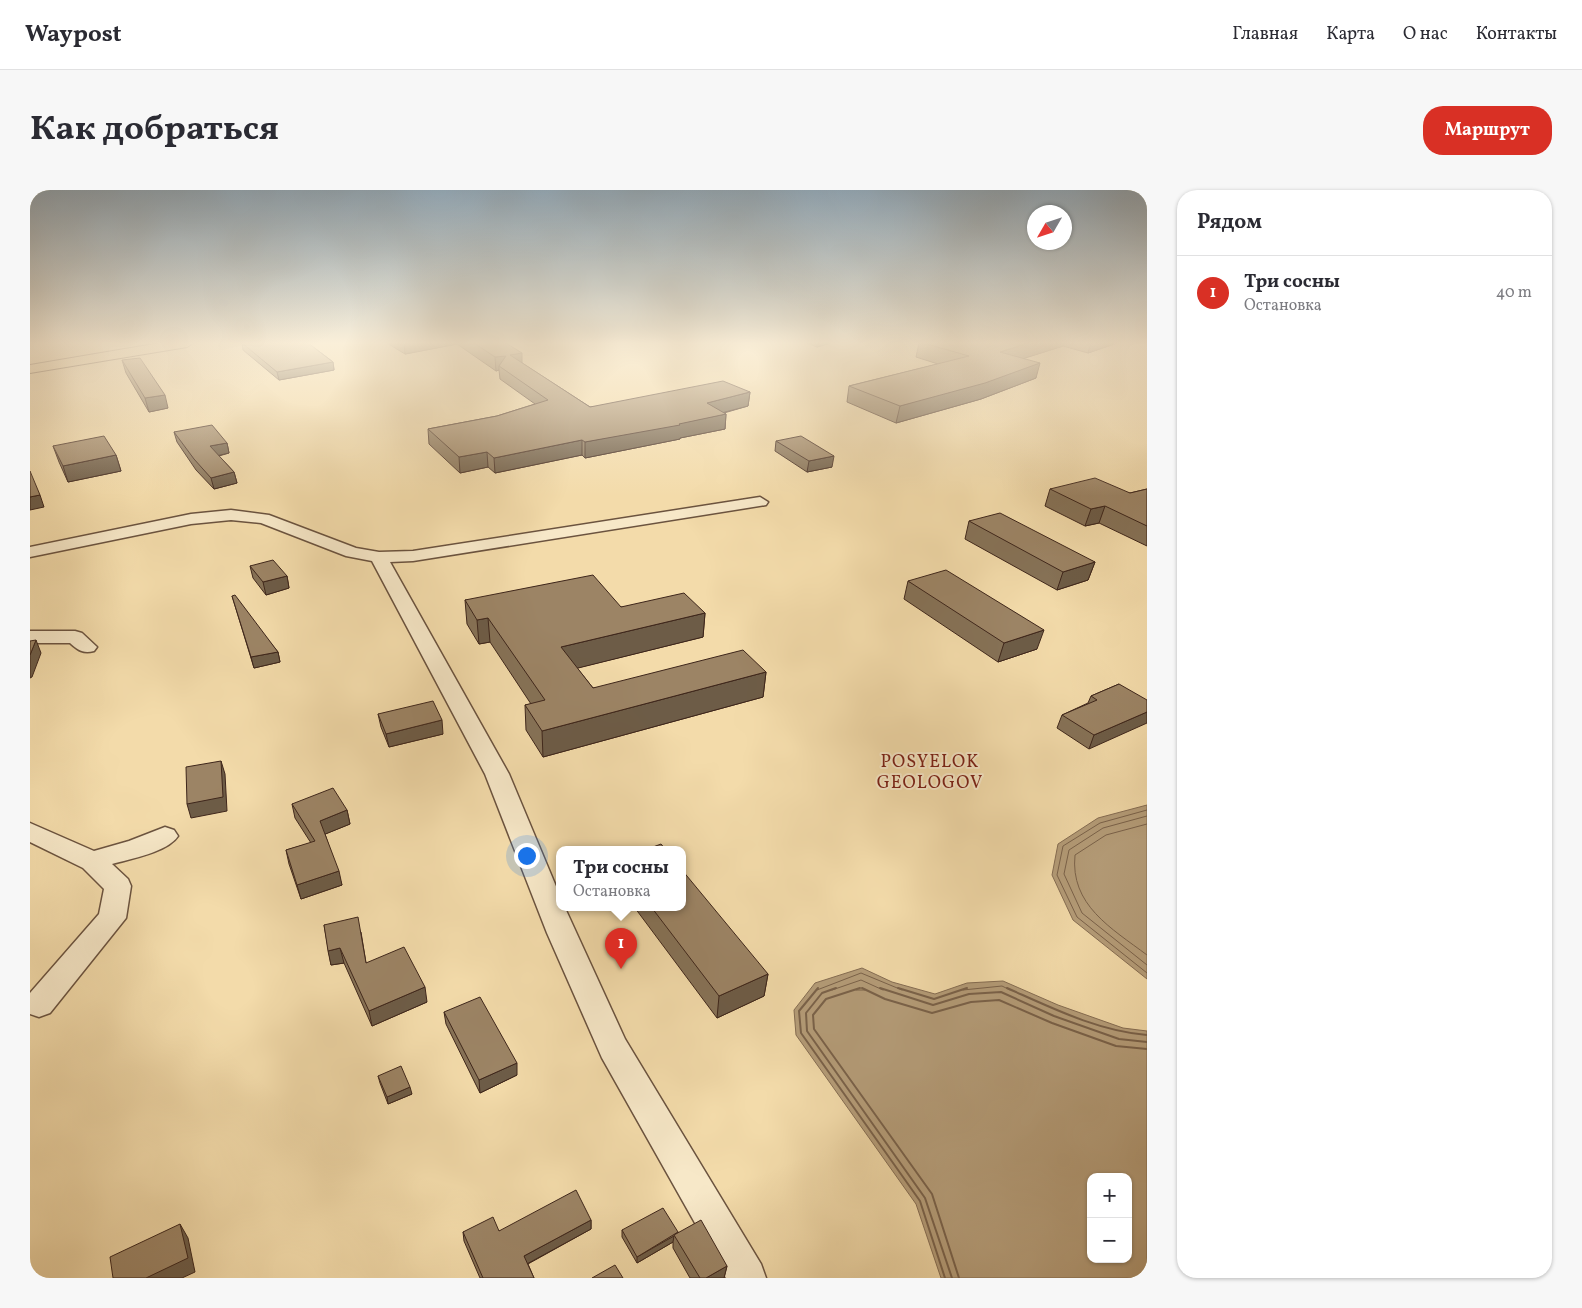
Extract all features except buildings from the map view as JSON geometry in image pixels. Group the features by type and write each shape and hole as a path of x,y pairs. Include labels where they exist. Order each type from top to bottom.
{"street":[{"path":"30,552 191,519 231,515 263,518 291,527 352,552 379,557 413,556 760,502"},
{"path":"379,557 497,774 561,933 613,1048 747,1278"},
{"path":"30,637 75,637 87,647"},
{"path":"30,832 92,861 118,886 112,918 39,1004"},
{"path":"92,861 137,848 165,836"}],"water":[{"path":"1147,805 1147,979 1073,920 1052,875 1058,844 1098,818"},
{"path":"862,968 892,982 935,994 967,983 1003,981 1058,1005 1123,1028 1147,1031 1147,1278 941,1278 916,1204 796,1035 794,1010 815,983"}],"place":[{"name":"Три сосны","path":"621,969"}],"district":[{"name":"POSYELOK GEOLOGOV","path":"930,772"}]}
